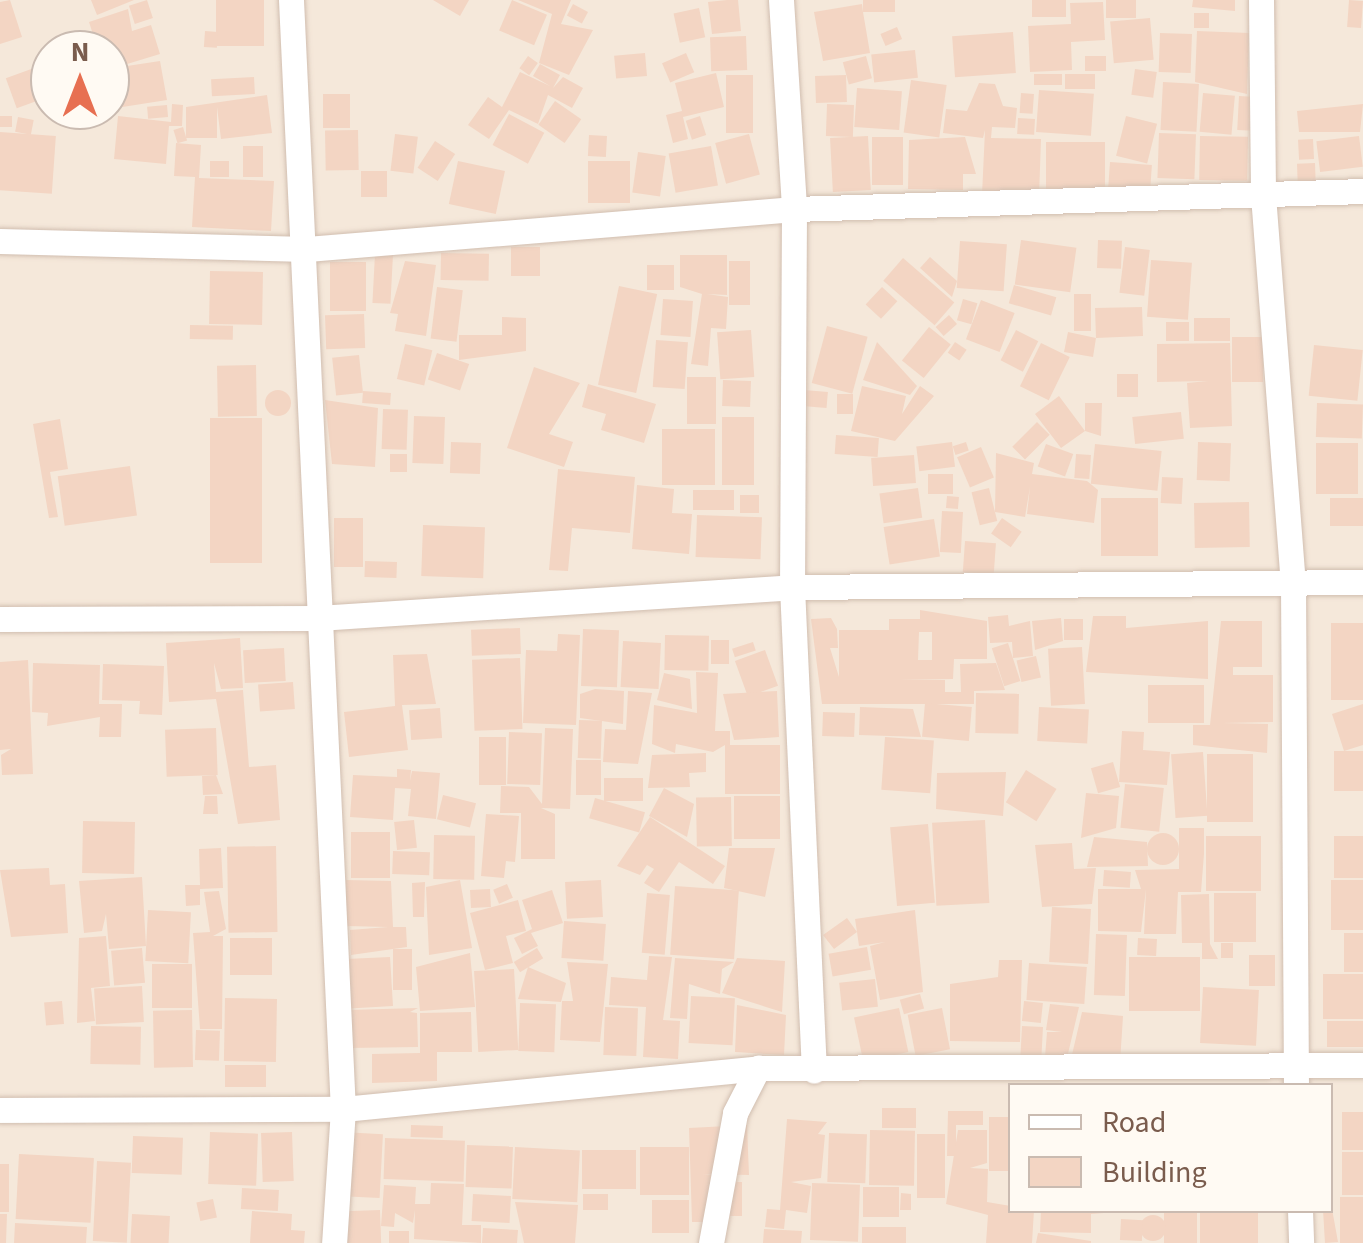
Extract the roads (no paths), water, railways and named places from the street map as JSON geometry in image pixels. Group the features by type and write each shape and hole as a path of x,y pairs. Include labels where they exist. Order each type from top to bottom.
{"street":[{"path":"291,0 307,249 318,618 343,1110 334,1243"},
{"path":"781,0 794,208 792,587 814,1070"},
{"path":"1261,0 1264,195 1293,583 1296,1078"},
{"path":"0,241 307,249 794,208 1363,191"},
{"path":"0,619 318,618 792,587 1363,582"},
{"path":"0,1110 343,1110 758,1068 1296,1078 1363,1065"},
{"path":"711,1243 735,1113 758,1068"},
{"path":"1300,1213 1301,1243"}]}
